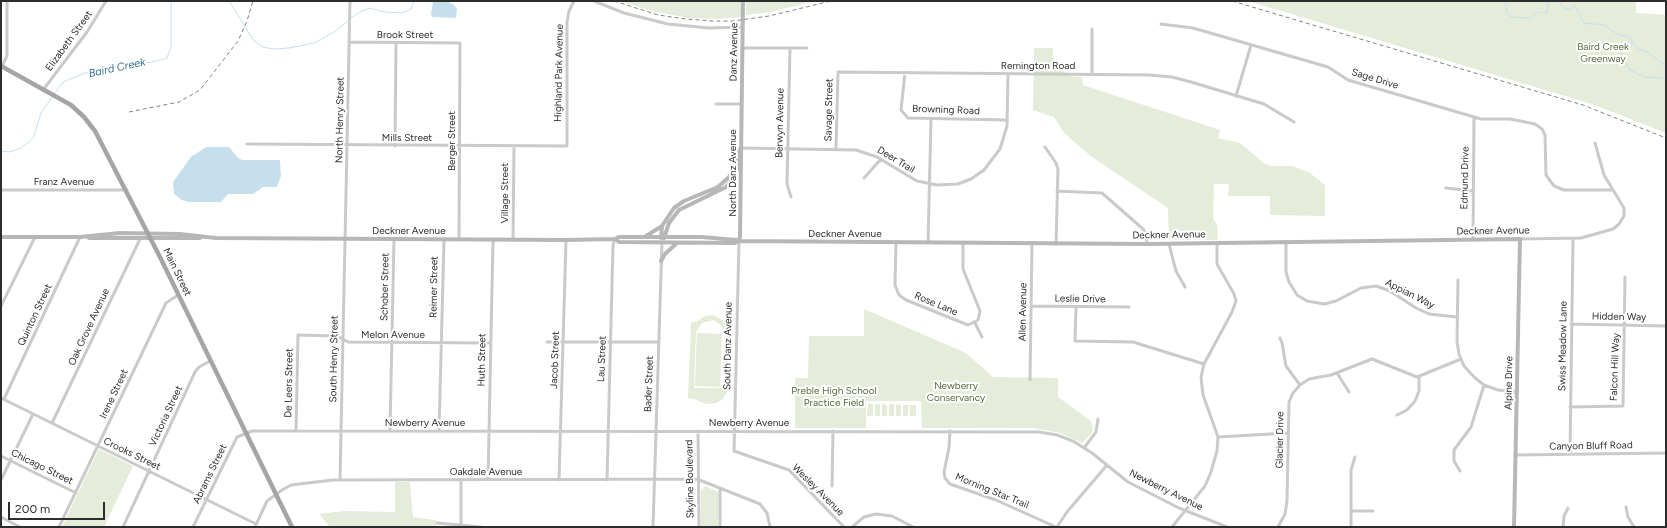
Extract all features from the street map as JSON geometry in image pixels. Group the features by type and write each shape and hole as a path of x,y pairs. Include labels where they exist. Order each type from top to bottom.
{"main road":[{"name":"Main Street","path":"2,66 75,108 90,123 126,190 292,527"}],"street":[{"path":"2,66 7,56 7,1"},
{"name":"Elizabeth Street","path":"43,90 87,32 106,1"},
{"name":"North Henry Street","path":"345,239 350,1"},
{"name":"Highland Park Avenue","path":"567,146 567,22 569,11 574,1"},
{"path":"594,1 624,13 668,24 709,28 743,27"},
{"name":"Danz Avenue","path":"741,104 743,1"},
{"name":"Sage Drive","path":"1160,24 1193,28 1328,67 1348,80 1474,117 1486,120 1510,119 1535,124 1541,128 1546,139 1546,172 1551,184 1561,190 1612,190"},
{"path":"1092,29 1092,74"},
{"name":"Brook Street","path":"350,42 460,43"},
{"path":"395,146 396,43"},
{"name":"Berger Street","path":"459,240 460,43"},
{"path":"1236,96 1251,45"},
{"path":"742,48 807,48"},
{"name":"Berwyn Avenue","path":"790,48 787,184 791,197"},
{"name":"Remington Road","path":"838,72 1092,74 1172,77 1264,104 1294,122"},
{"name":"Savage Street","path":"836,149 838,72"},
{"name":"Browning Road","path":"905,73 902,113 909,118 1008,120"},
{"name":"Deer Trail","path":"740,148 856,150 881,159 910,178 929,184 945,186 958,184 971,179 984,170 1000,150 1006,134 1008,120 1008,74"},
{"path":"716,104 741,104"},
{"name":"North Danz Avenue","path":"739,241 742,157 740,148 741,104"},
{"name":"Edmund Drive","path":"1473,240 1474,117"},
{"path":"928,243 931,119"},
{"name":"Mills Street","path":"247,144 567,146"},
{"name":"Deckner Avenue","path":"1,237 140,239 566,240 615,239 619,236 730,239 739,241 1032,244 1169,244 1573,239 1599,233 1616,227 1624,216 1623,205 1612,190 1602,168 1595,144"},
{"name":"Village Street","path":"513,240 514,146"},
{"path":"1045,147 1057,167 1056,244"},
{"path":"643,237 662,226 671,212 679,204 712,190 724,182 735,167 740,148"},
{"path":"662,242 669,223 679,210 726,187 737,171 742,157"},
{"path":"864,178 881,159"},
{"path":"1446,188 1473,191"},
{"name":"Franz Avenue","path":"1,190 126,190"},
{"path":"1057,192 1095,192 1104,195 1143,229 1146,234 1147,244"},
{"path":"662,226 663,237"},
{"name":"Deckner Avenue","path":"80,237 120,234 148,234 188,235 202,238"},
{"path":"1,306 35,237"},
{"name":"Quinton Street","path":"2,399 80,237"},
{"name":"Oak Grove Avenue","path":"52,423 140,239"},
{"name":"South Henry Street","path":"340,480 345,239"},
{"name":"Schober Street","path":"390,431 394,239"},
{"name":"Deckner Avenue","path":"615,239 619,242 735,243 739,241"},
{"name":"Lau Street","path":"607,480 613,245 615,239"},
{"name":"Alpine Drive","path":"1514,527 1520,239"},
{"name":"Swiss Meadow Lane","path":"1570,454 1573,239"},
{"name":"Reimer Street","path":"439,431 444,240"},
{"name":"Huth Street","path":"488,480 493,240"},
{"name":"Jacob Street","path":"559,480 566,240"},
{"name":"South Danz Avenue","path":"734,451 739,241"},
{"name":"Bader Street","path":"653,527 662,242"},
{"path":"662,261 665,254 677,242"},
{"name":"Rose Lane","path":"896,242 895,285 901,298 964,324 975,323"},
{"name":"Appian Way","path":"1286,242 1286,272 1289,282 1297,294 1307,301 1324,304 1336,301 1361,288 1376,286 1390,291 1416,308 1429,314 1457,317"},
{"path":"964,243 963,269 980,311 979,317 975,323 982,337"},
{"path":"1172,527 1209,479 1217,451 1218,437 1201,389 1201,377 1204,364 1232,312 1236,301 1234,294 1217,264 1217,243"},
{"name":"Allen Avenue","path":"1030,380 1032,244"},
{"path":"1169,244 1176,271 1185,287"},
{"path":"1624,325 1625,277"},
{"path":"1458,280 1457,341 1461,359 1468,372 1484,385 1498,390 1516,392"},
{"name":"Irene Street","path":"59,527 166,303 178,295"},
{"name":"Leslie Drive","path":"1031,306 1129,307"},
{"path":"1076,307 1075,341 1134,342 1204,364"},
{"name":"Hidden Way","path":"1571,324 1666,326"},
{"name":"Falcon Hill Way","path":"1570,407 1623,406 1624,325"},
{"name":"Melon Avenue","path":"298,335 337,336 348,342 490,343"},
{"name":"De Leers Street","path":"296,431 298,335"},
{"path":"1280,338 1286,366 1300,385 1315,377 1337,373 1372,359 1378,360 1411,376 1419,376 1461,359"},
{"path":"547,342 659,342"},
{"name":"Victoria Street","path":"122,527 197,369 210,360"},
{"path":"1337,373 1349,392"},
{"path":"1397,415 1407,410 1415,401 1419,392 1419,376"},
{"name":"Glacier Drive","path":"1278,527 1285,514 1287,501 1289,402 1293,393 1300,385"},
{"path":"1460,471 1454,461 1454,450 1471,427 1484,385"},
{"name":"Crooks Street","path":"2,399 149,471 256,526"},
{"path":"1,480 33,414"},
{"path":"1084,448 1096,432 1098,419"},
{"name":"Newberry Avenue","path":"245,433 252,431 1039,432 1064,438 1084,448 1128,482 1186,510 1227,527"},
{"name":"Skyline Boulevard","path":"698,431 699,527"},
{"path":"832,486 833,431"},
{"name":"Morning Star Trail","path":"950,431 949,448 944,472 945,478 950,484 996,500 1057,527"},
{"name":"Abrams Street","path":"193,527 234,441 245,433"},
{"path":"1218,437 1288,434"},
{"name":"Wesley Avenue","path":"734,451 789,470 844,527"},
{"name":"Canyon Bluff Road","path":"1515,455 1666,453"},
{"name":"Chicago Street","path":"1,456 76,493"},
{"path":"1351,527 1352,470 1355,457"},
{"path":"1057,527 1067,512 1107,465"},
{"name":"Oakdale Avenue","path":"275,494 291,485 340,480 699,480"},
{"path":"461,480 461,526"},
{"path":"699,480 760,504 767,513 770,527"},
{"path":"720,489 720,527"},
{"path":"256,526 267,501 275,494"},
{"path":"1564,527 1564,516 1568,508"},
{"path":"1626,508 1628,517 1634,527"},
{"path":"1351,511 1372,511"},
{"path":"852,527 864,517 876,514 892,516 913,527"},
{"path":"1,517 20,527"},
{"path":"437,523 481,527"}],"green space":[{"path":"620,1 741,1 741,17 718,19 689,18 651,11"},
{"path":"746,1 815,1 771,12 746,15"},
{"name":"Baird Creek Greenway","path":"1248,1 1636,1 1636,13 1666,15 1666,133 1592,104"},
{"path":"1034,48 1053,48 1053,62 1069,76 1082,77 1083,85 1220,130 1218,138 1240,143 1265,164 1271,166 1293,166 1310,173 1325,185 1325,216 1270,215 1270,196 1228,196 1229,184 1214,184 1213,218 1217,225 1218,240 1169,240 1168,208 1092,157 1064,133 1054,117 1033,110"},
{"name":"Newberry Conservancy","path":"864,309 966,353 993,377 1058,378 1058,397 1091,421 1093,429 1091,434 1082,443 1061,433 1033,428 922,428 920,401 866,401 866,428 795,428 795,378 808,378 809,336 864,336"},
{"path":"713,315 726,322 730,333 729,385 727,392 722,400 716,403 706,404 688,398 691,322 696,322 705,316","holes":["713,320 720,324 726,333 722,372 724,372 723,388 694,388 696,332 702,323"]},
{"path":"697,333 722,334 720,387 695,386"},
{"path":"868,404 873,404 873,416 867,416"},
{"path":"875,404 880,404 880,416 875,416"},
{"path":"882,404 887,405 887,416 882,416"},
{"path":"889,404 894,404 894,416 889,416"},
{"path":"896,404 901,405 901,416 896,416"},
{"path":"903,405 909,405 908,416 903,416"},
{"path":"910,405 916,405 916,416 910,416"},
{"path":"99,449 133,466 104,527 62,527"},
{"path":"395,482 410,482 413,517 436,520 436,527 330,527 319,514 344,511 395,512"},
{"path":"705,486 718,492 718,527 701,527 701,490"}],"water":[{"path":"433,1 447,1 454,5 457,9 456,18 432,17"},
{"path":"206,147 229,147 238,158 242,160 280,160 281,176 277,187 263,187 253,194 228,194 221,202 188,202 182,200 174,194 173,182 191,157"}],"waterway":[{"name":"Baird Creek","path":"55,93 63,82 85,73 167,58 171,47 171,1"},
{"name":"Baird Creek","path":"229,1 254,41 263,47 273,49 289,48 314,43 334,32 349,20"},
{"name":"Baird Creek","path":"351,18 370,8 384,12 402,13 411,9 414,1"},
{"name":"Baird Creek","path":"1505,1 1507,13 1511,17 1531,18 1539,12 1547,13 1549,1"},
{"name":"Baird Creek","path":"1559,1 1564,9 1570,9 1573,6 1576,8 1584,23 1604,25 1617,34 1629,37 1632,41 1629,48 1622,47 1621,53 1629,69 1644,77 1663,78 1666,81"},
{"name":"Baird Creek","path":"1632,41 1638,49 1647,52 1666,66"},
{"name":"Baird Creek","path":"1,151 9,152 21,148 29,142 34,136 41,113 53,96"}],"railway":[{"path":"129,112 179,102 200,90 238,41 247,21 253,1"},
{"path":"614,1 658,15 712,21 733,21 769,16 831,1"},
{"path":"1232,1 1583,105 1666,138"}],"park label":[{"name":"Preble High School Practice Field","path":"834,396"}]}
